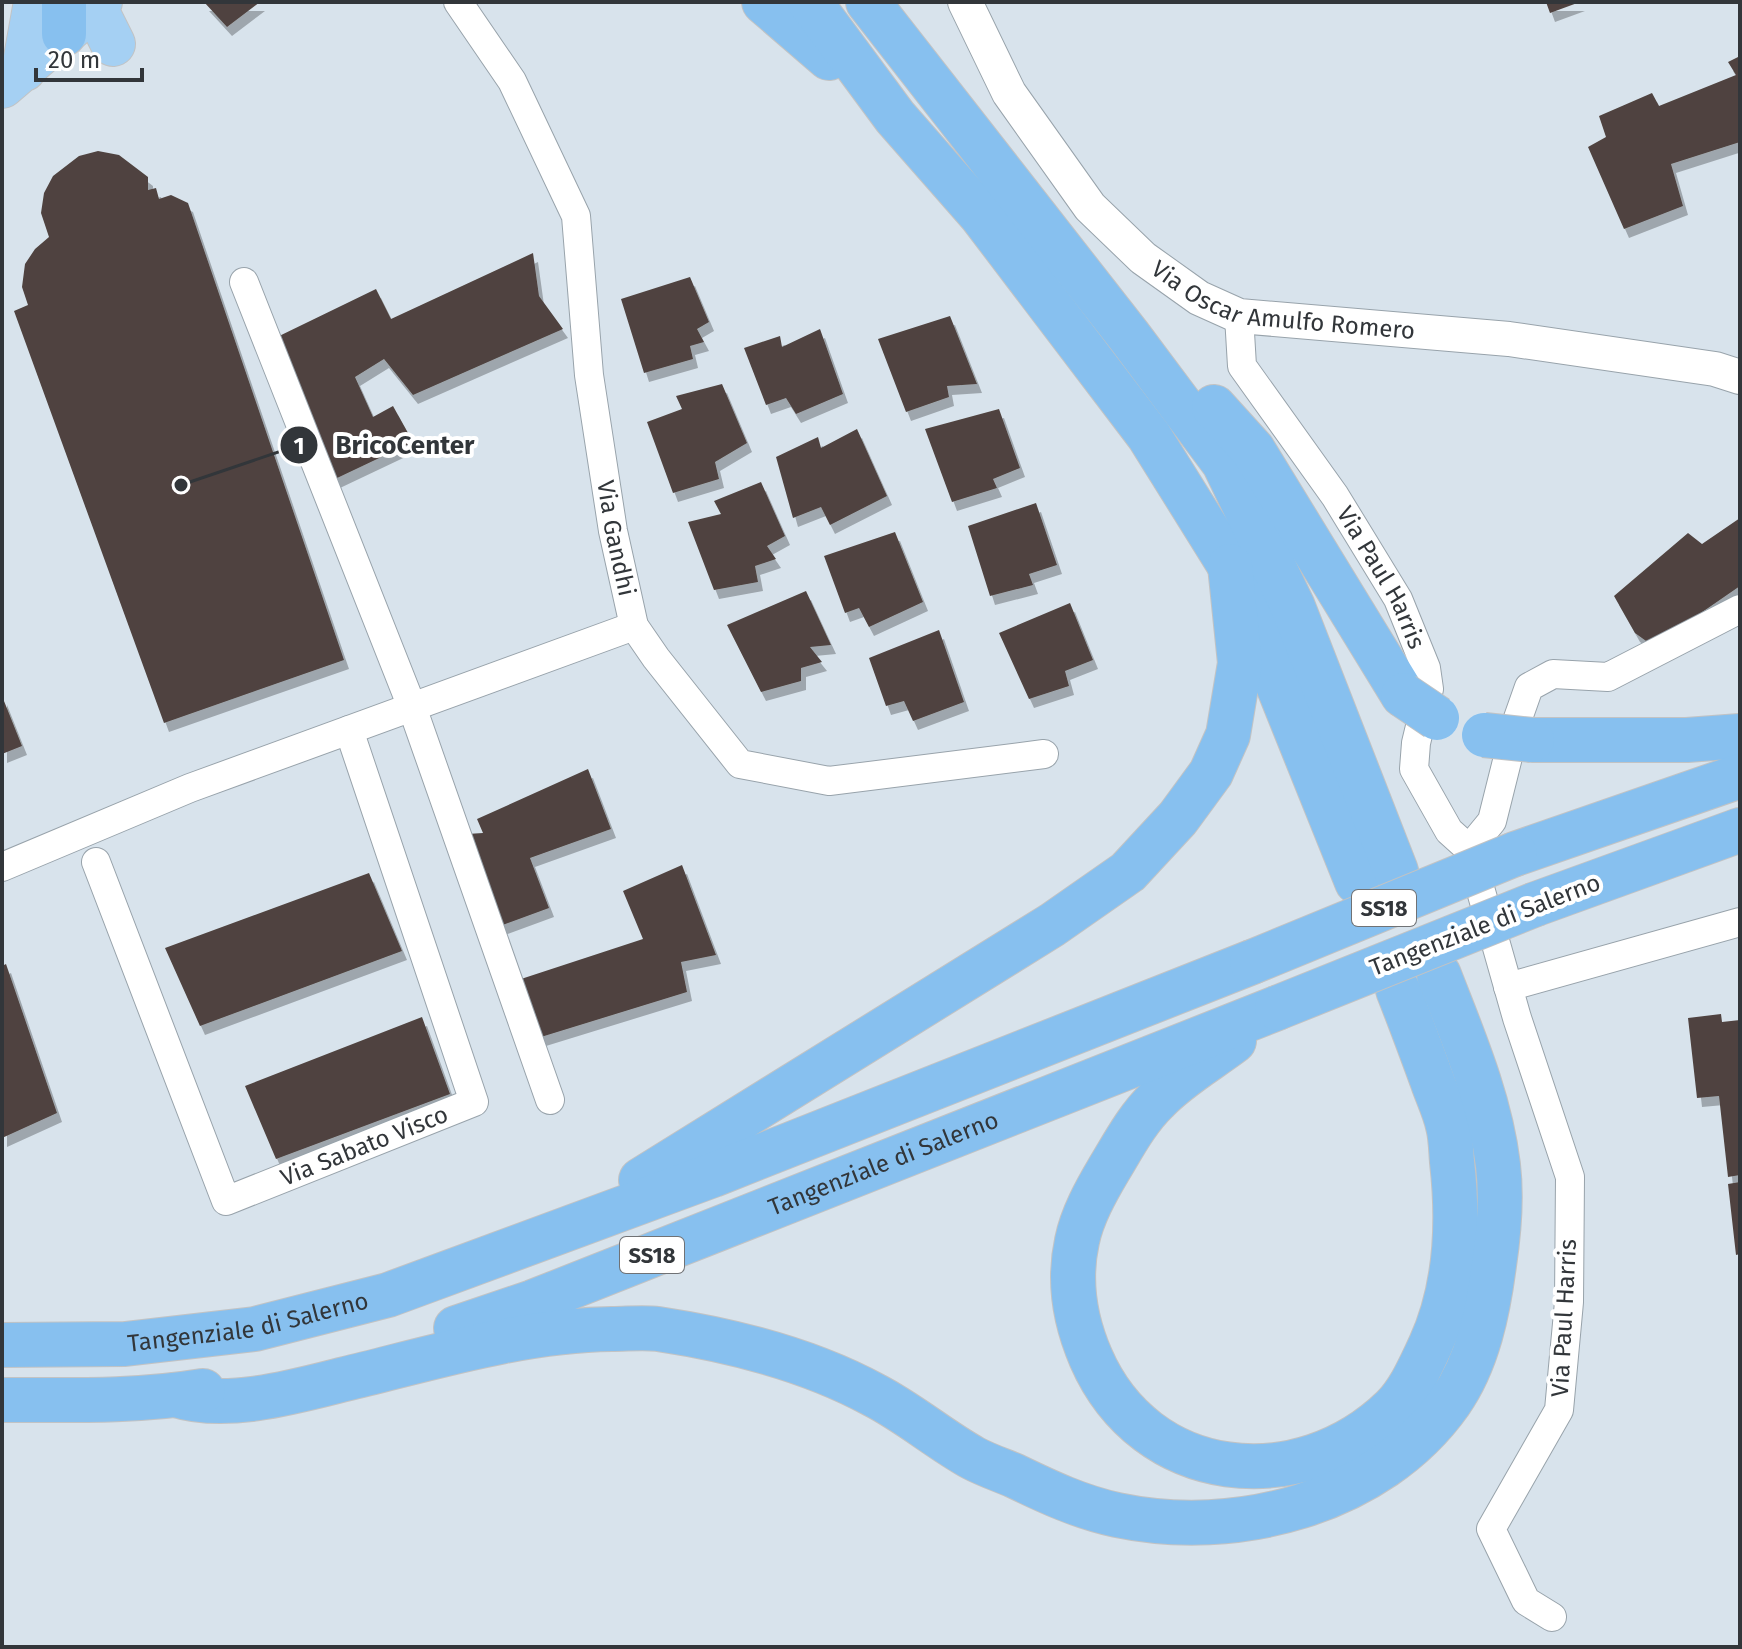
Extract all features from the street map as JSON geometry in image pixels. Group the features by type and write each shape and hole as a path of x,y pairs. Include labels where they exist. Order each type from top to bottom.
{"highway":[{"path":"764,2 895,117"},
{"path":"810,2 895,117 981,215 1149,436 1230,566 1376,876 1293,607 1224,463 1129,336 868,2"},
{"path":"904,2 949,104"},
{"path":"1129,336 1214,407 1253,450 1420,707 1484,735 1532,740 1687,740 1740,736"},
{"path":"517,1249 662,1168 1052,925 1128,872 1186,807 1211,773 1228,735 1240,663 1230,566"},
{"name":"Tangenziale di Salerno","path":"2,1345 125,1344 255,1329 388,1295 713,1175 1252,962 1515,854 1740,776"},
{"name":"Tangenziale di Salerno","path":"2,1400 176,1395 281,1378 369,1356 533,1302 1536,904 1740,830"},
{"path":"176,1395 197,1402 233,1400 303,1390 537,1335 589,1329 653,1329 748,1346 812,1368 872,1393 973,1458 1053,1495 1103,1511 1154,1520 1191,1522 1273,1515 1309,1505 1383,1468 1405,1453 1426,1432 1453,1398 1475,1350 1488,1306 1499,1232 1499,1169 1488,1109 1439,975"},
{"path":"1277,1008 1156,1100 1127,1140 1095,1193 1077,1239 1071,1293 1084,1343 1100,1378 1121,1407 1147,1432 1181,1451 1217,1464 1259,1468 1296,1462 1330,1451 1359,1436 1394,1406 1407,1389 1438,1327 1452,1270 1457,1201 1449,1127 1398,990"}],"main road":[{"path":"13,78 78,15"}],"street":[{"name":"Via Gandhi","path":"458,2 512,81 576,216 589,375 613,531 634,626 656,658 740,764 829,781 1044,754"},
{"name":"Via Oscar Amulfo Romero","path":"965,2 1009,93 1090,207 1143,258 1199,298 1239,316 1509,339 1715,369 1740,377"},
{"path":"244,282 412,707 550,1100"},
{"name":"Via Paul Harris","path":"1239,316 1242,366 1335,496 1398,599 1426,668 1429,689 1416,743 1414,769 1449,831 1469,849 1508,987 1570,1177 1569,1302 1559,1410 1491,1529 1526,1601 1552,1617"},
{"path":"1469,849 1492,821 1517,721 1529,687 1553,674 1608,677 1740,609"},
{"path":"2,867 190,788 634,626"},
{"name":"Via Sabato Visco","path":"96,862 226,1201 474,1102 349,730"},
{"path":"1508,987 1740,922"}],"building":[{"path":"204,2 260,2 227,27"},
{"path":"1546,2 1580,2 1550,13"},
{"path":"1740,56 1740,142 1671,164 1683,206 1624,229 1588,147 1606,137 1599,116 1652,93 1659,106 1736,75 1728,62"},
{"path":"98,151 119,155 148,177 148,190 156,188 159,199 171,195 188,203 344,660 164,723 14,311 28,305 22,287 25,264 35,249 49,237 41,213 44,193 53,176 79,156"},
{"path":"533,253 539,296 563,329 413,395 384,359 355,377 373,417 393,406 413,442 335,479 273,339 376,289 391,319"},
{"path":"690,277 709,322 697,329 704,342 690,346 693,359 644,373 621,299"},
{"path":"950,316 977,384 947,386 949,397 906,412 878,339"},
{"path":"820,329 843,394 796,414 786,398 766,405 744,348 780,336 782,347"},
{"path":"722,384 747,443 715,462 719,479 673,493 647,422 682,409 676,396"},
{"path":"999,409 1020,468 993,479 997,488 952,502 925,429"},
{"path":"857,429 887,496 830,525 821,507 793,518 776,457 818,437 821,448"},
{"path":"761,482 785,536 767,546 776,559 755,566 758,582 714,590 688,522 721,514 714,501"},
{"path":"1036,503 1057,565 1029,574 1033,585 990,596 968,526"},
{"path":"1740,518 1740,586 1653,646 1635,633 1614,596 1688,533 1702,544"},
{"path":"895,532 923,602 869,627 859,608 845,613 824,556"},
{"path":"806,591 831,645 810,647 822,662 801,668 801,681 761,692 727,625"},
{"path":"1070,603 1093,660 1065,671 1069,686 1029,699 999,633"},
{"path":"939,630 964,702 913,721 904,701 886,706 869,658"},
{"path":"2,696 22,746 2,754"},
{"path":"588,769 611,829 530,858 549,908 500,926 467,834 483,833 477,819"},
{"path":"682,865 716,955 681,962 687,992 541,1037 518,980 643,939 623,891"},
{"path":"369,873 402,951 200,1026 165,948"},
{"path":"6,964 57,1113 2,1138 2,966"},
{"path":"1721,1014 1722,1022 1740,1020 1740,1175 1728,1177 1719,1096 1697,1098 1688,1018"},
{"path":"422,1017 450,1094 276,1159 245,1086"},
{"path":"1740,1182 1740,1254 1736,1255 1728,1184"}],"tunnel":[{"path":"1396,871 1439,975"}],"place":[{"name":"BricoCenter","path":"181,485"}]}
